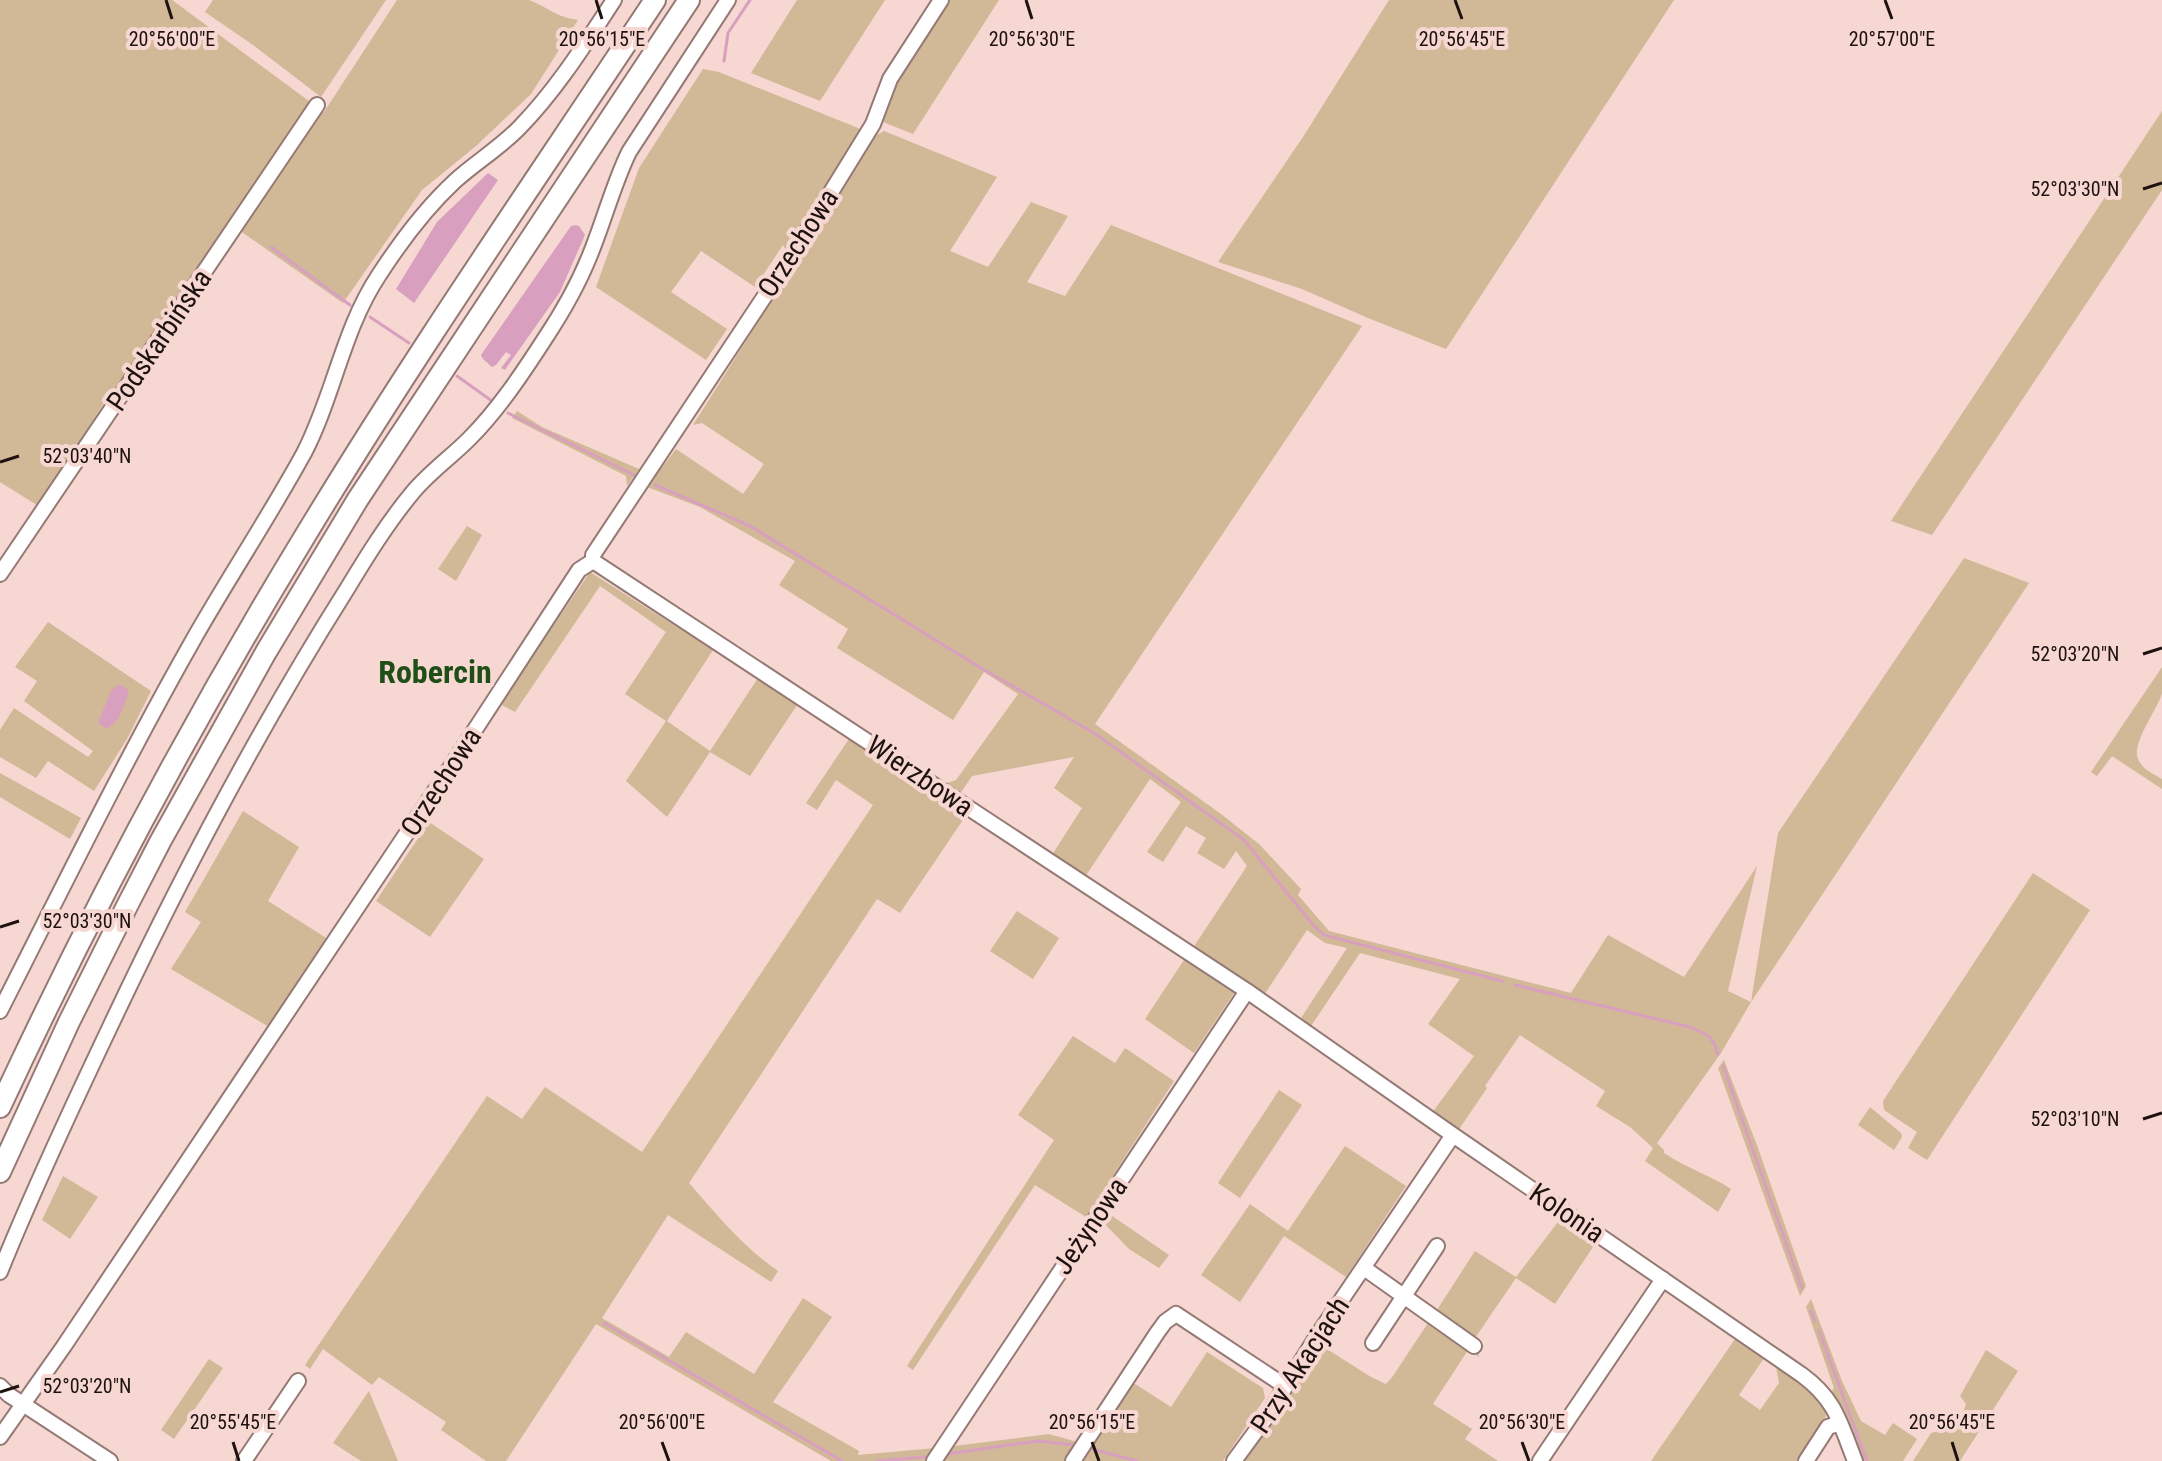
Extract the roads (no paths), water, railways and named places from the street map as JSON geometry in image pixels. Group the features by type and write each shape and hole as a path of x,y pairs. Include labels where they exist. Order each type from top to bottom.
{"highway":[{"path":"0,1107 154,797 247,632 400,384 655,0"},
{"path":"0,1172 69,1022 140,881 266,652 358,499 689,0"}],"street":[{"path":"0,1011 126,763 196,635 306,449 365,297 415,224 435,201 520,127 542,102 614,0"},
{"path":"0,1272 46,1161 138,968 223,802 288,687 397,511 488,417 545,340 591,253 629,152 728,0"},
{"name":"Orzechowa","path":"0,1437 437,788 579,570 593,561 593,555 796,249 873,124 890,79 941,0"},
{"name":"Podskarbińska","path":"0,574 317,105"},
{"name":"Wierzbowa","path":"593,561 1247,991"},
{"name":"Kolonia","path":"1247,991 1816,1385 1833,1407 1855,1461"},
{"name":"Jeżynowa","path":"934,1461 1247,991"},
{"name":"Przy Akacjach","path":"1234,1461 1453,1135"},
{"path":"1373,1343 1437,1246"},
{"name":"Przy Akacjach","path":"1364,1268 1474,1346"},
{"path":"1540,1461 1663,1279"},
{"path":"1073,1461 1157,1333 1176,1314 1285,1386"},
{"path":"244,1461 298,1381"},
{"path":"0,1386 110,1461"},
{"path":"1806,1461 1828,1427 1840,1423"}],"waterway":[{"path":"724,61 728,33 750,0"},
{"path":"271,247 350,305"},
{"path":"370,317 409,343"},
{"path":"457,376 492,401"},
{"path":"508,413 636,476"},
{"path":"655,485 750,526 976,665 1094,733 1244,840 1324,935 1502,981"},
{"path":"1515,985 1690,1027 1708,1036 1718,1054"},
{"path":"1723,1066 1802,1288"},
{"path":"1811,1311 1815,1321"},
{"path":"604,1323 842,1461"},
{"path":"1819,1331 1867,1461"},
{"path":"947,1454 1038,1441 1075,1445"},
{"path":"1088,1448 1137,1461"},
{"path":"877,1461 925,1457"}],"district":[{"name":"Robercin","path":"435,672"}]}
